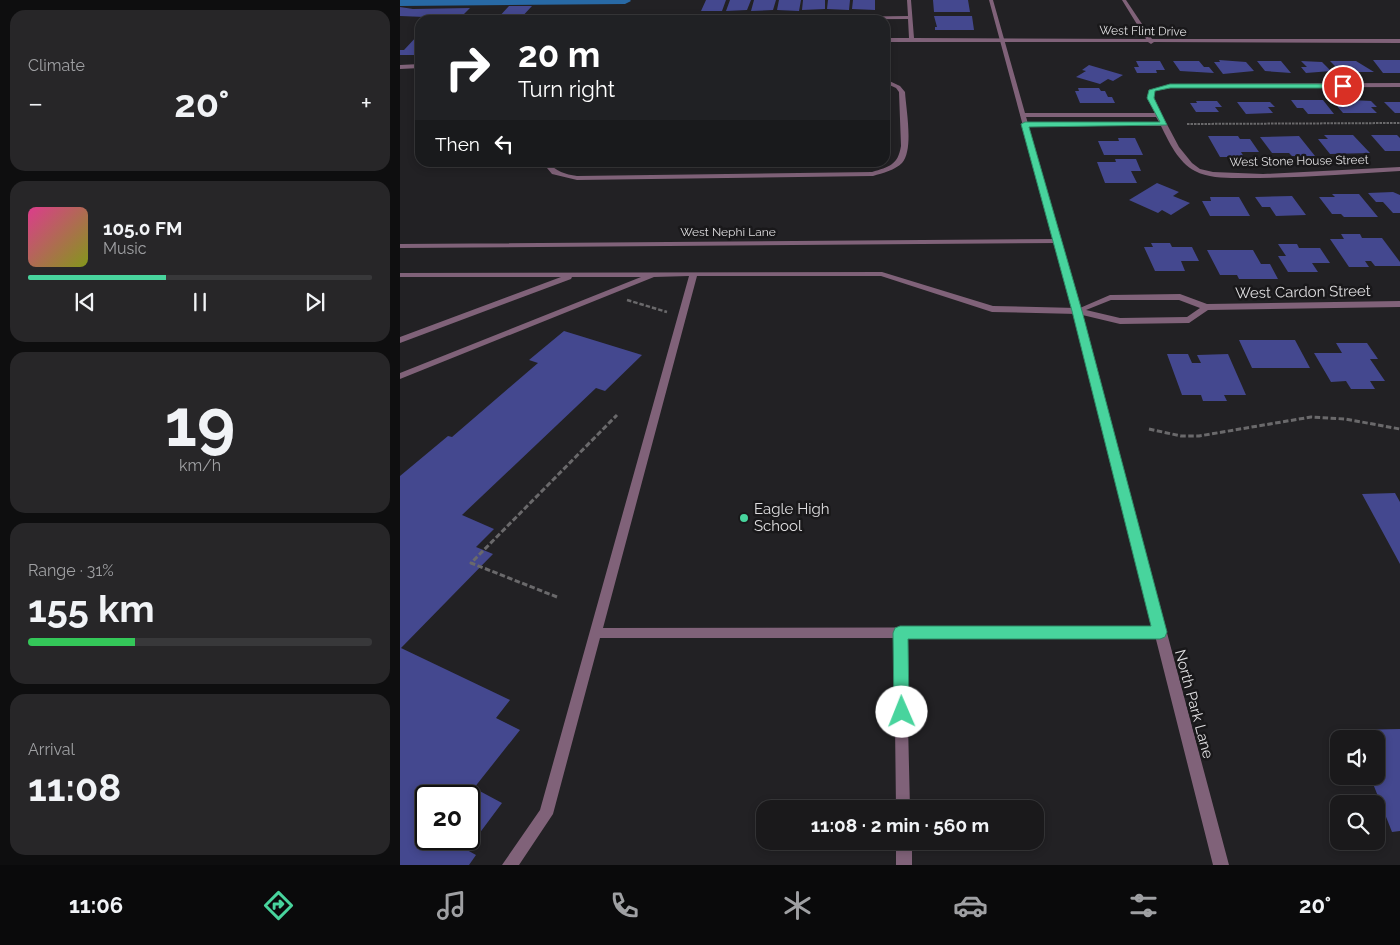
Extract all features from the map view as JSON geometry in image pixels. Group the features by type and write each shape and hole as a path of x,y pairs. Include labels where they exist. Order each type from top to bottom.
{"street":[{"path":"909,0 912,40"},
{"name":"North Park Lane","path":"991,0 1077,311 1221,865"},
{"path":"1124,0 1151,42"},
{"path":"890,17 911,17"},
{"name":"West Flint Drive","path":"890,40 1400,41"},
{"path":"400,67 415,66"},
{"path":"548,167 560,175 577,178 852,176 873,174 890,168 901,160 905,151 902,92 890,83"},
{"path":"1164,124 1150,98 1152,90 1170,86 1400,86"},
{"path":"1024,120 1159,115"},
{"path":"1024,120 1164,124"},
{"name":"West Stone House Street","path":"1164,124 1182,157 1200,171 1228,175 1266,175 1400,169"},
{"name":"West Nephi Lane","path":"400,246 1057,241"},
{"path":"400,340 576,274"},
{"path":"400,376 656,274"},
{"path":"510,865 546,814 694,274"},
{"path":"400,276 882,274 992,309 1077,311 1120,321 1189,320 1206,307"},
{"name":"West Cardon Street","path":"1077,311 1110,298 1180,297 1206,307 1400,304"},
{"path":"596,633 1160,632"},
{"path":"900,633 904,800"},
{"path":"904,850 904,865"}],"path":[{"path":"1187,124 1400,123"},
{"path":"626,300 667,313"},
{"path":"558,597 471,563 617,415"},
{"path":"1149,429 1181,436 1199,436 1311,417 1329,416 1354,418 1400,429"}],"building":[{"path":"706,0 726,0 722,11 701,11"},
{"path":"730,0 751,0 747,10 726,11"},
{"path":"754,0 776,0 773,10 751,11"},
{"path":"779,0 801,0 799,11 777,10"},
{"path":"803,0 825,0 825,9 802,10"},
{"path":"828,0 850,0 849,10 827,9"},
{"path":"853,0 875,0 875,10 852,9"},
{"path":"933,0 968,0 970,12 934,12"},
{"path":"509,6 532,6 524,15 501,15"},
{"path":"400,7 413,9 470,8 463,15 400,16"},
{"path":"629,14 665,14 664,15"},
{"path":"934,16 972,16 974,30 935,30 935,27 937,27"},
{"path":"415,38 415,55 400,55 400,50 404,50"},
{"path":"1219,60 1246,62 1254,71 1223,74 1214,62 1220,62"},
{"path":"1373,60 1400,60 1400,73 1383,73"},
{"path":"1136,61 1160,61 1165,70 1156,70 1157,73 1137,73 1134,67 1139,67"},
{"path":"1173,61 1199,61 1204,67 1209,67 1214,73 1180,71"},
{"path":"1257,61 1281,61 1291,73 1265,71"},
{"path":"1301,61 1322,62 1331,71 1306,73 1301,67 1307,67"},
{"path":"1330,61 1356,61 1374,72 1341,72"},
{"path":"1089,65 1123,75 1113,81 1108,79 1100,84 1076,77 1086,71 1082,70"},
{"path":"1078,88 1099,88 1101,91 1105,91 1108,97 1112,97 1115,103 1080,103 1075,91 1079,91"},
{"path":"1331,99 1371,101 1377,107 1371,107 1377,113 1343,113"},
{"path":"1291,100 1323,100 1334,114 1308,114 1303,108 1297,108"},
{"path":"1196,101 1217,101 1222,107 1215,107 1219,112 1196,112 1190,103 1197,103"},
{"path":"1237,102 1270,102 1275,107 1268,107 1273,113 1246,114"},
{"path":"1384,102 1400,102 1400,113 1395,113"},
{"path":"1324,135 1353,135 1370,153 1330,154 1318,139 1328,139"},
{"path":"1371,135 1397,135 1400,138 1400,151 1385,151"},
{"path":"1208,136 1238,136 1240,139 1250,139 1259,152 1241,152 1244,157 1220,157"},
{"path":"1299,136 1315,156 1292,156 1289,153 1272,153 1260,137"},
{"path":"1118,138 1135,138 1143,155 1104,155 1098,141 1119,141"},
{"path":"1115,159 1136,159 1141,171 1131,171 1137,183 1105,183 1097,162 1116,162"},
{"path":"1157,183 1179,192 1173,196 1190,203 1171,215 1162,210 1158,213 1129,200"},
{"path":"1393,192 1400,195 1400,213 1393,213 1383,202 1376,202 1368,193"},
{"path":"1332,194 1359,194 1378,217 1344,217 1341,214 1332,214 1319,197 1335,197"},
{"path":"1292,196 1306,215 1276,216 1270,207 1262,207 1255,197"},
{"path":"1210,197 1239,197 1250,216 1210,216 1202,201 1211,201"},
{"path":"1341,234 1360,234 1362,238 1382,238 1400,262 1400,266 1375,266 1371,261 1365,261 1369,267 1349,267 1330,239 1344,239"},
{"path":"1151,243 1170,243 1172,247 1192,247 1199,261 1181,261 1185,271 1155,271 1144,247 1153,247"},
{"path":"1278,244 1297,244 1299,248 1320,248 1330,263 1312,263 1318,272 1288,272 1278,256 1286,256"},
{"path":"1207,250 1253,250 1261,264 1270,264 1278,279 1239,279 1237,275 1220,275"},
{"path":"564,331 642,355 605,391 596,388 462,515 494,529 476,547 493,554 401,648 510,700 496,718 520,730 476,785 415,785 415,850 467,850 476,855 469,865 400,865 400,476 448,436 452,437 538,363 529,360"},
{"path":"1239,340 1295,340 1310,368 1252,368"},
{"path":"1336,343 1367,343 1378,359 1370,359 1385,381 1370,381 1375,389 1351,389 1346,381 1331,382 1314,353 1342,353"},
{"path":"1167,354 1188,354 1192,363 1201,363 1197,355 1228,354 1246,395 1224,395 1227,401 1203,401 1201,395 1182,395"},
{"path":"1395,493 1400,502 1400,564 1362,494"},
{"path":"1400,729 1400,831 1392,832 1385,814 1385,795 1377,795 1374,785 1385,785 1385,730 1350,730"},
{"path":"480,791 502,803 480,833"}],"waterway":[{"path":"400,3 625,1"}],"place":[{"name":"Eagle High School","path":"744,518"}],"route":[{"path":"902,712 900,633 1160,632 1077,311 1025,124 1164,124 1150,98 1152,90 1170,86 1343,86"}]}
